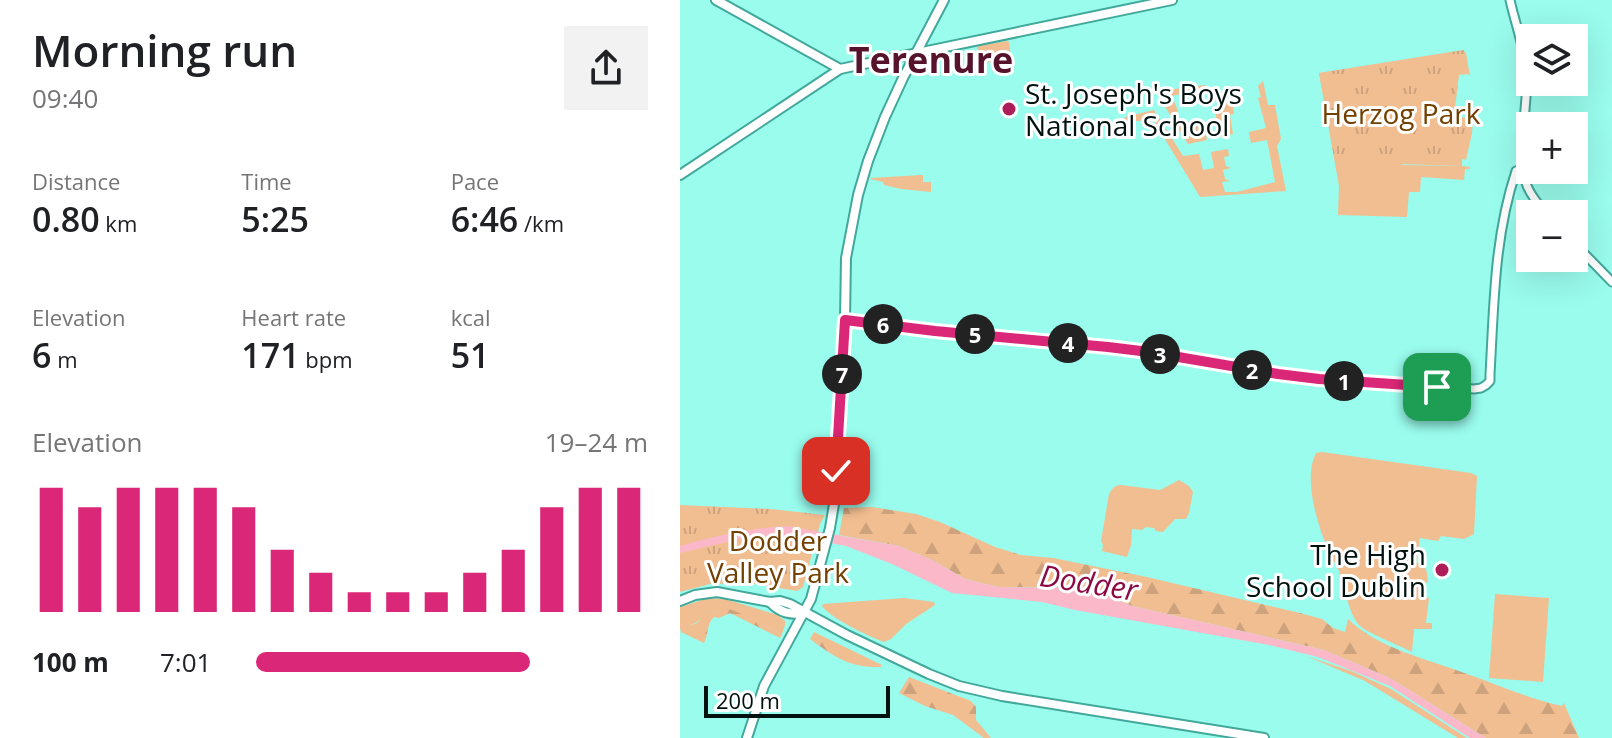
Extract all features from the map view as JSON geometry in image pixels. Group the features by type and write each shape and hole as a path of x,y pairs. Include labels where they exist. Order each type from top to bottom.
{"main road":[{"path":"716,0 840,69"},
{"path":"747,738 764,686 805,613 827,544 835,498 846,258 858,195 881,126 944,0"},
{"path":"680,175 840,69 1172,0"},
{"path":"893,58 901,68 903,78"},
{"path":"680,601 717,592 770,602 778,610 792,615 805,613 929,674 969,689 1264,738"}],"street":[{"path":"1510,0 1526,62 1525,112"},
{"path":"845,320 1149,352 1319,379 1481,388 1490,381 1500,230 1516,171"},
{"path":"1507,196 1513,189 1526,184 1537,200"},
{"path":"1588,257 1612,282"}],"green space":[{"path":"1007,41 1011,58 981,64 977,46"},
{"name":"Herzog Park","path":"1463,50 1470,76 1459,75 1454,116 1473,119 1466,160 1462,159 1462,166 1335,162 1319,73"},
{"path":"1391,62 1402,165 1462,166 1470,169 1465,169 1464,180 1421,177 1420,192 1409,192 1407,217 1338,215 1339,186 1319,73"},
{"path":"1263,81 1268,105 1275,105 1281,139 1277,146 1286,191 1200,197 1154,121 1123,121 1125,117 1154,110 1183,156 1199,154 1203,170 1214,168 1211,152 1228,149 1229,156 1224,157 1226,166 1231,168 1223,170 1225,179 1230,181 1222,182 1225,192 1275,182 1267,140 1251,143 1249,132 1266,128 1258,98 1261,97 1258,86"},
{"path":"1205,85 1205,88 1172,96 1178,111 1175,115 1177,125 1203,120 1207,140 1188,144 1164,105 1166,90"},
{"path":"1240,97 1241,105 1233,106 1234,114 1230,115 1233,134 1220,137 1216,106 1224,105 1223,101 1235,102 1235,98"},
{"path":"923,175 923,182 931,182 931,192 901,189 870,179 871,178"},
{"path":"1316,453 1477,476 1474,534 1464,539 1441,536 1438,541 1420,538 1416,562 1427,572 1424,597 1429,598 1426,623 1432,623 1432,629 1414,629 1412,652 1362,627 1351,612 1313,501 1312,463"},
{"path":"1179,480 1193,492 1186,519 1175,519 1163,532 1146,527 1142,530 1132,529 1127,557 1102,551 1109,494 1114,488 1121,485 1160,490"},
{"name":"Dodder Valley Park","path":"680,505 825,515 803,587 797,591 749,583 710,584 680,592"},
{"path":"872,507 916,514 1021,555 1053,558 1147,577 1300,613 1322,619 1333,628 1345,632 1348,619 1374,638 1404,652 1538,700 1562,706 1564,703 1579,738 1486,738 1390,678 1324,650 1132,606 1095,592 985,584 965,579 899,546 839,535 844,508"},
{"path":"1495,594 1549,598 1543,682 1489,678"},
{"path":"708,598 725,599 778,615 785,621 782,634 746,617 729,613 706,613 697,622 680,630 680,607"},
{"path":"904,598 934,602 935,605 884,642 842,622 822,606 823,604"},
{"path":"729,609 782,634 780,638 730,613 711,620 704,643 680,633 682,628 697,623 705,613"},
{"path":"814,632 881,667 860,666 835,656 810,639"},
{"path":"1306,656 1391,689 1467,738 1458,738 1365,681"},
{"path":"909,677 971,701 976,707 976,720 991,738 984,738 953,715 899,693"}],"shaded area":[{"path":"787,526 899,546 965,579 985,584 1096,592 1132,606 1324,650 1390,678 1486,738 1470,738 1390,686 1318,657 1042,602 952,593 846,546 773,535 749,537 680,553 680,546 706,539"}],"place":[{"name":"St. Joseph's Boys National School","path":"1009,109"},
{"name":"The High School Dublin","path":"1442,570"}],"district":[{"name":"Terenure","path":"931,59"}],"route":[{"path":"836,471 845,320 1149,352 1319,379 1437,387"}],"water label":[{"name":"Dodder","path":"1089,582"}]}
